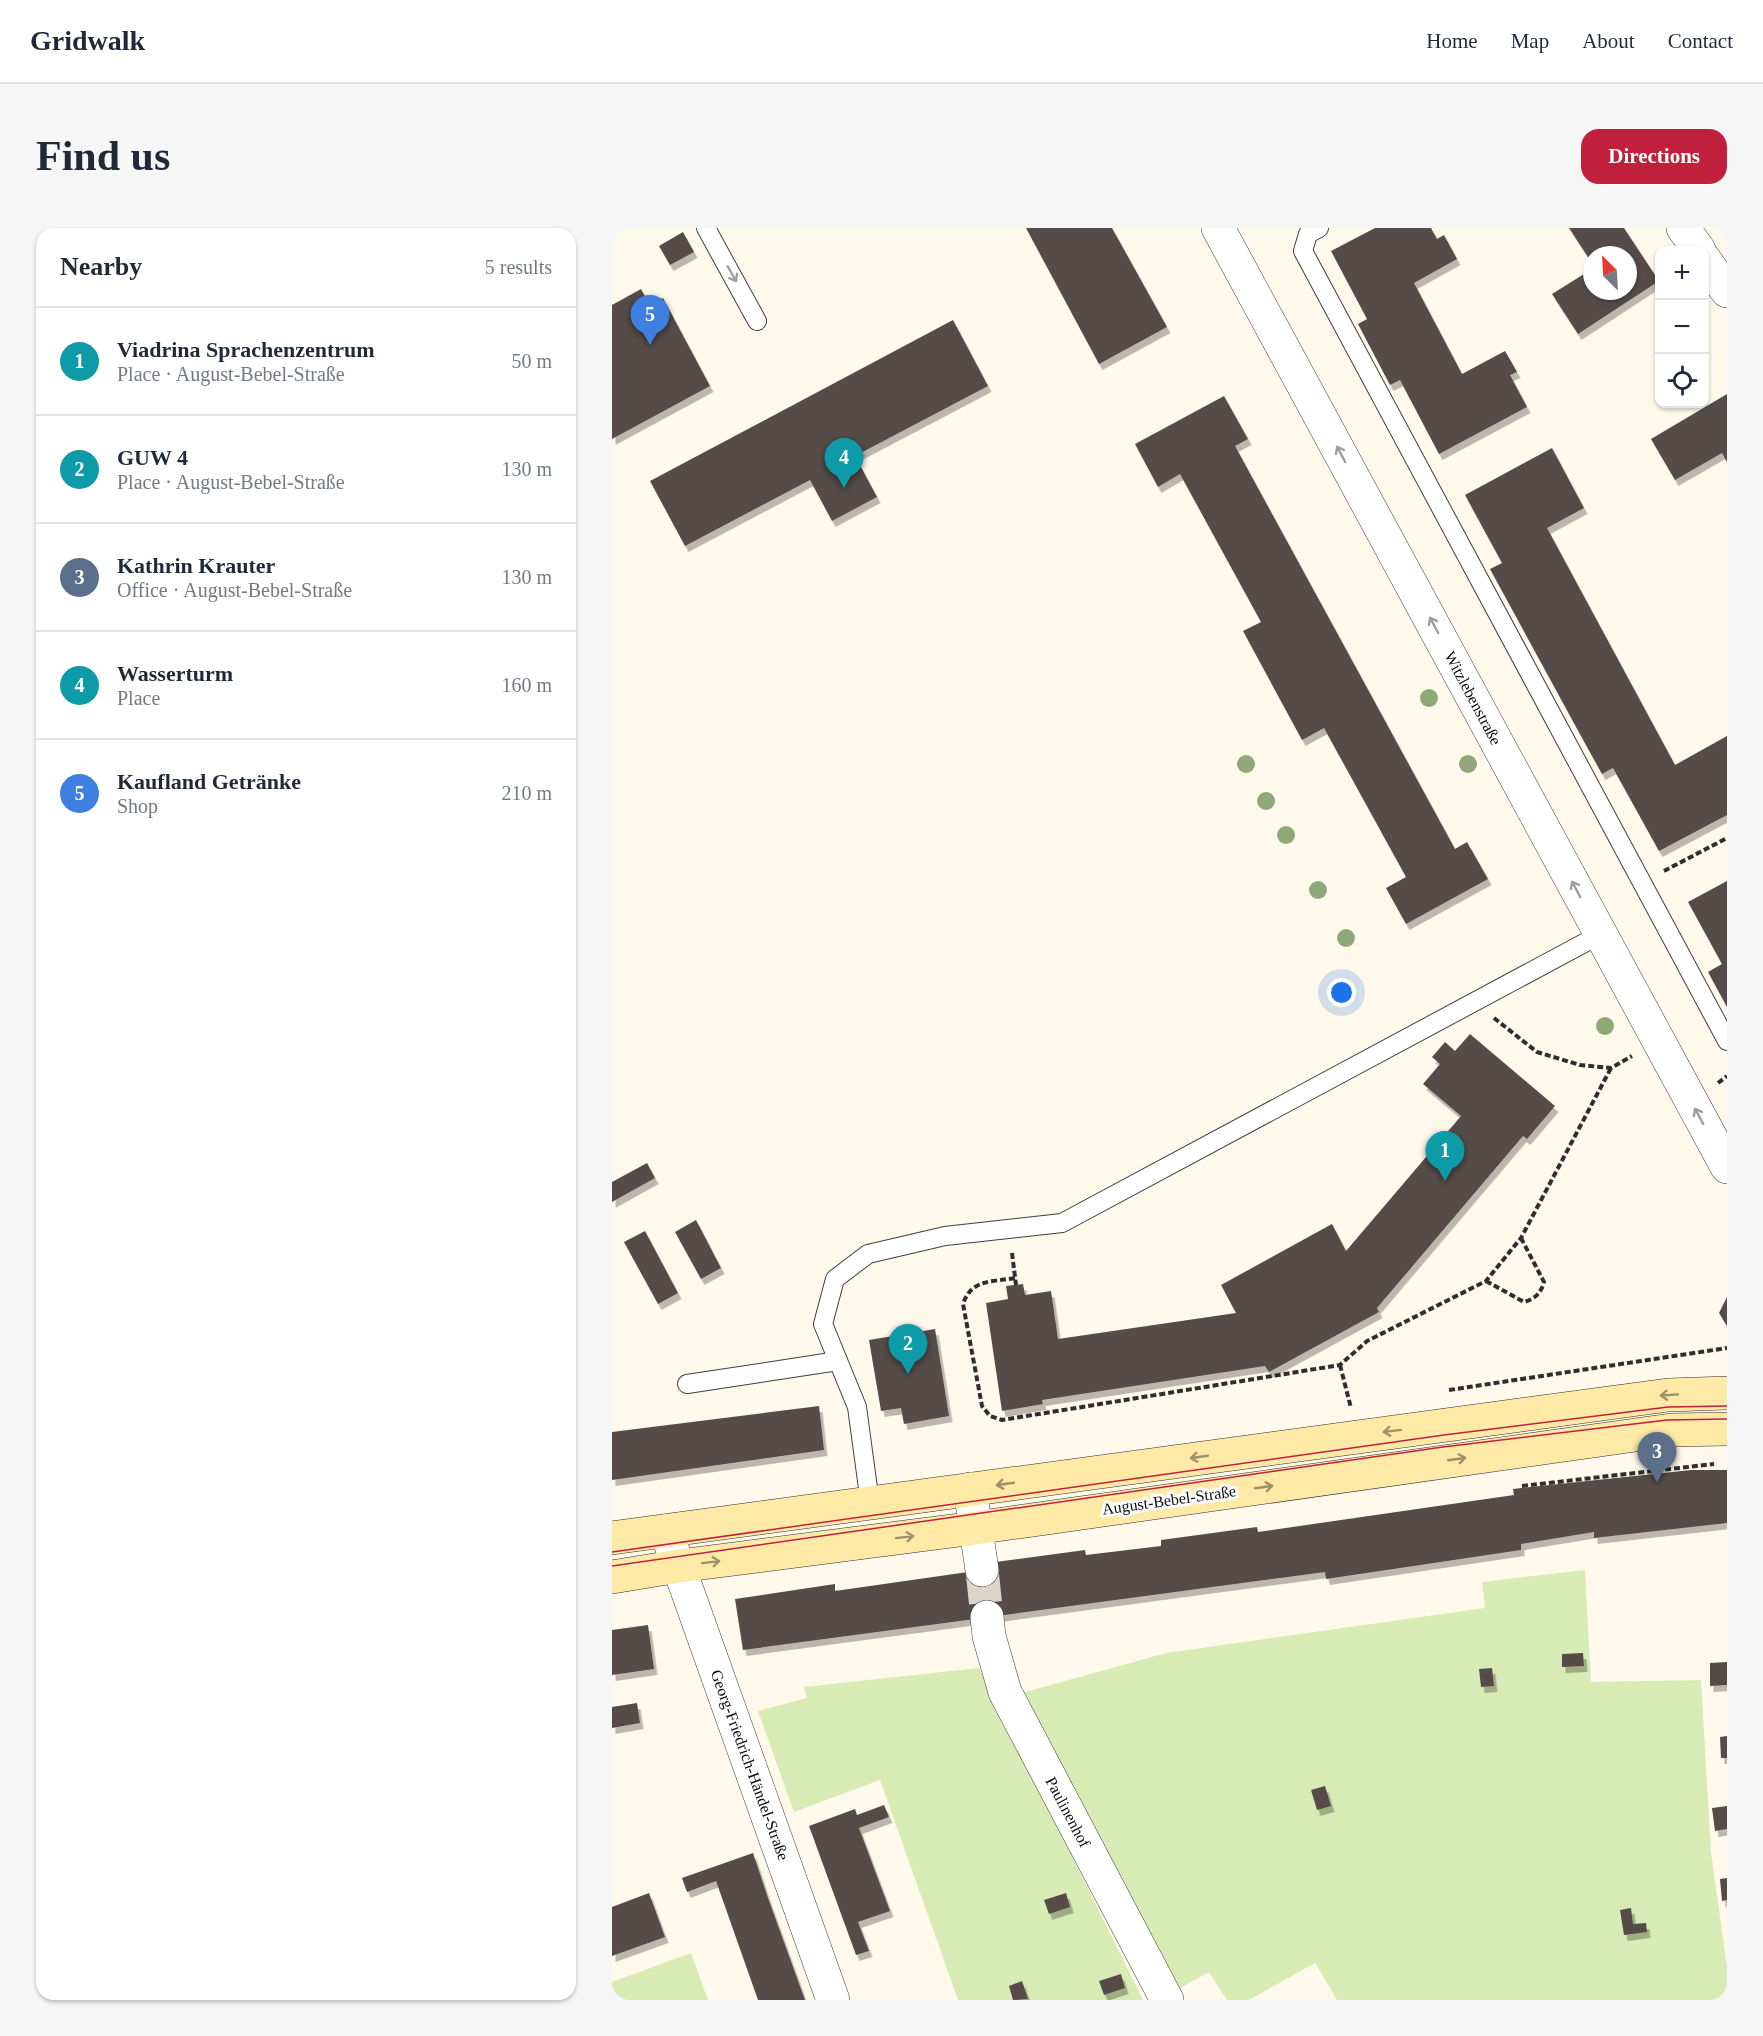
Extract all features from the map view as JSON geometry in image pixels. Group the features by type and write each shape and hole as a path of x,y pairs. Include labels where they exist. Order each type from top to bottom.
{"street":[{"name":"Witzlebenstraße","path":"1218,228 1727,1167"},
{"path":"1683,228 1696,246"},
{"path":"1709,266 1727,291"},
{"path":"612,1538 1358,1435 1668,1395 1727,1393"},
{"name":"August-Bebel-Straße","path":"612,1577 1671,1430 1727,1429"},
{"path":"970,1489 981,1570"},
{"name":"Georg-Friedrich-Händel-Straße","path":"666,1531 833,2000"},
{"name":"Paulinenhof","path":"987,1617 989,1636 1005,1692 1167,2000"}],"lane":[{"path":"706,228 757,321"},
{"path":"1319,228 1308,234 1303,251 1727,1041"},
{"path":"870,1503 857,1407 823,1324 835,1279 868,1254 945,1236 1062,1223 1601,934"},
{"path":"687,1384 838,1362"}],"path":[{"path":"1641,883 1727,838"},
{"path":"1473,1001 1537,1052 1580,1065 1611,1068"},
{"path":"1015,1278 976,1285 966,1293 963,1304 982,1406 990,1416 1002,1420 1340,1365 1366,1341 1486,1281 1521,1239 1611,1068 1658,1040"},
{"path":"1008,1229 1016,1285"},
{"path":"1486,1281 1524,1302 1534,1299 1542,1289 1544,1282 1521,1239"},
{"path":"1444,1390 1727,1348"},
{"path":"1340,1365 1358,1435"}],"green space":[{"path":"1585,1570 1591,1682 1701,1680 1711,1852 1727,1967 1727,2000 1337,2000 1315,1963 1249,2000 1227,2000 1209,1972 1175,1991 1018,1694 1166,1653 1485,1608 1482,1582"},
{"path":"979,1668 1143,2000 958,2000 880,1780 794,1812 758,1711 807,1698 804,1687"},
{"path":"691,1953 708,2000 612,2000 612,1982"}],"building":[{"path":"1026,228 1112,228 1167,327 1099,364"},
{"path":"1375,228 1431,228 1437,239 1444,235 1457,259 1414,283 1462,374 1505,351 1517,372 1510,375 1527,407 1439,454 1400,380 1390,385 1358,324 1367,319 1331,251"},
{"path":"1569,228 1624,228 1636,246 1583,246 1583,249"},
{"path":"683,232 694,252 670,265 659,246"},
{"path":"1637,248 1655,275 1655,284 1637,295"},
{"path":"1583,275 1583,300 1630,300 1578,334 1552,294"},
{"path":"641,289 650,305 663,298 710,386 612,439 612,305"},
{"path":"953,320 988,386 855,456 877,497 832,521 810,480 685,546 650,481"},
{"path":"1727,394 1727,462 1722,453 1675,480 1651,439 1703,408 1709,408 1709,405"},
{"path":"1224,396 1248,439 1235,446 1455,849 1467,842 1488,879 1406,924 1386,888 1406,877 1324,728 1302,740 1243,631 1261,622 1180,474 1158,487 1135,444"},
{"path":"1552,448 1584,508 1547,528 1675,765 1727,736 1727,815 1659,851 1613,768 1602,774 1581,736 1490,569 1502,563 1465,495"},
{"path":"1727,881 1727,1007 1708,972 1722,964 1688,902"},
{"path":"1470,1034 1555,1106 1527,1139 1523,1136 1377,1308 1379,1312 1269,1372 1265,1366 1042,1400 1043,1404 1002,1411 986,1303 1008,1299 1006,1286 1023,1284 1025,1295 1051,1291 1058,1339 1236,1313 1221,1285 1332,1224 1346,1251 1461,1116 1423,1084 1440,1064 1432,1057 1445,1042 1455,1051"},
{"path":"647,1163 655,1178 612,1202 612,1182"},
{"path":"696,1220 721,1268 701,1279 675,1232"},
{"path":"645,1231 678,1293 658,1304 624,1242"},
{"path":"1727,1297 1727,1326 1719,1313"},
{"path":"935,1329 949,1416 904,1424 901,1408 881,1411 869,1340"},
{"path":"819,1406 824,1450 612,1480 612,1432"},
{"path":"1691,1470 1727,1470 1727,1523 1594,1538 1594,1532 1521,1544 1521,1550 1326,1579 1325,1572 743,1650 735,1599 835,1584 835,1591 989,1569 988,1563 1085,1550 1086,1555 1161,1546 1161,1540 1257,1527 1258,1532 1514,1495 1513,1489"},
{"path":"648,1625 654,1669 612,1675 612,1630"},
{"path":"1583,1653 1584,1666 1562,1667 1562,1654"},
{"path":"1727,1662 1727,1685 1710,1686 1710,1663"},
{"path":"1492,1668 1494,1686 1481,1687 1479,1669"},
{"path":"637,1703 640,1723 612,1728 612,1707"},
{"path":"1727,1736 1727,1758 1721,1758 1720,1737"},
{"path":"1325,1786 1331,1806 1317,1810 1311,1790"},
{"path":"884,1805 889,1817 859,1828 890,1911 858,1922 869,1951 856,1955 809,1826 855,1809 857,1815"},
{"path":"1727,1806 1727,1829 1715,1831 1712,1808"},
{"path":"753,1853 805,2000 758,2000 716,1881 687,1892 682,1878"},
{"path":"1727,1878 1727,1900 1722,1901 1720,1879"},
{"path":"649,1893 665,1937 612,1956 612,1907"},
{"path":"1066,1893 1070,1907 1049,1914 1044,1900"},
{"path":"1631,1908 1633,1924 1646,1923 1647,1932 1624,1935 1620,1910"},
{"path":"1121,1974 1125,1988 1104,1995 1099,1981"},
{"path":"1022,1981 1028,1999 1013,2000 1009,1986"}],"tunnel":[{"path":"982,1570 987,1617"}],"tram line":[{"path":"612,1552 1444,1435 1668,1407 1727,1406"},
{"path":"612,1566 1443,1447 1667,1420 1727,1419"}],"place":[{"name":"Kaufland Getränke","path":"650,345"},
{"name":"Wasserturm","path":"844,488"},
{"name":"Viadrina Sprachenzentrum","path":"1445,1181"},
{"name":"GUW 4","path":"908,1374"},
{"name":"Kathrin Krauter","path":"1657,1482"}]}
